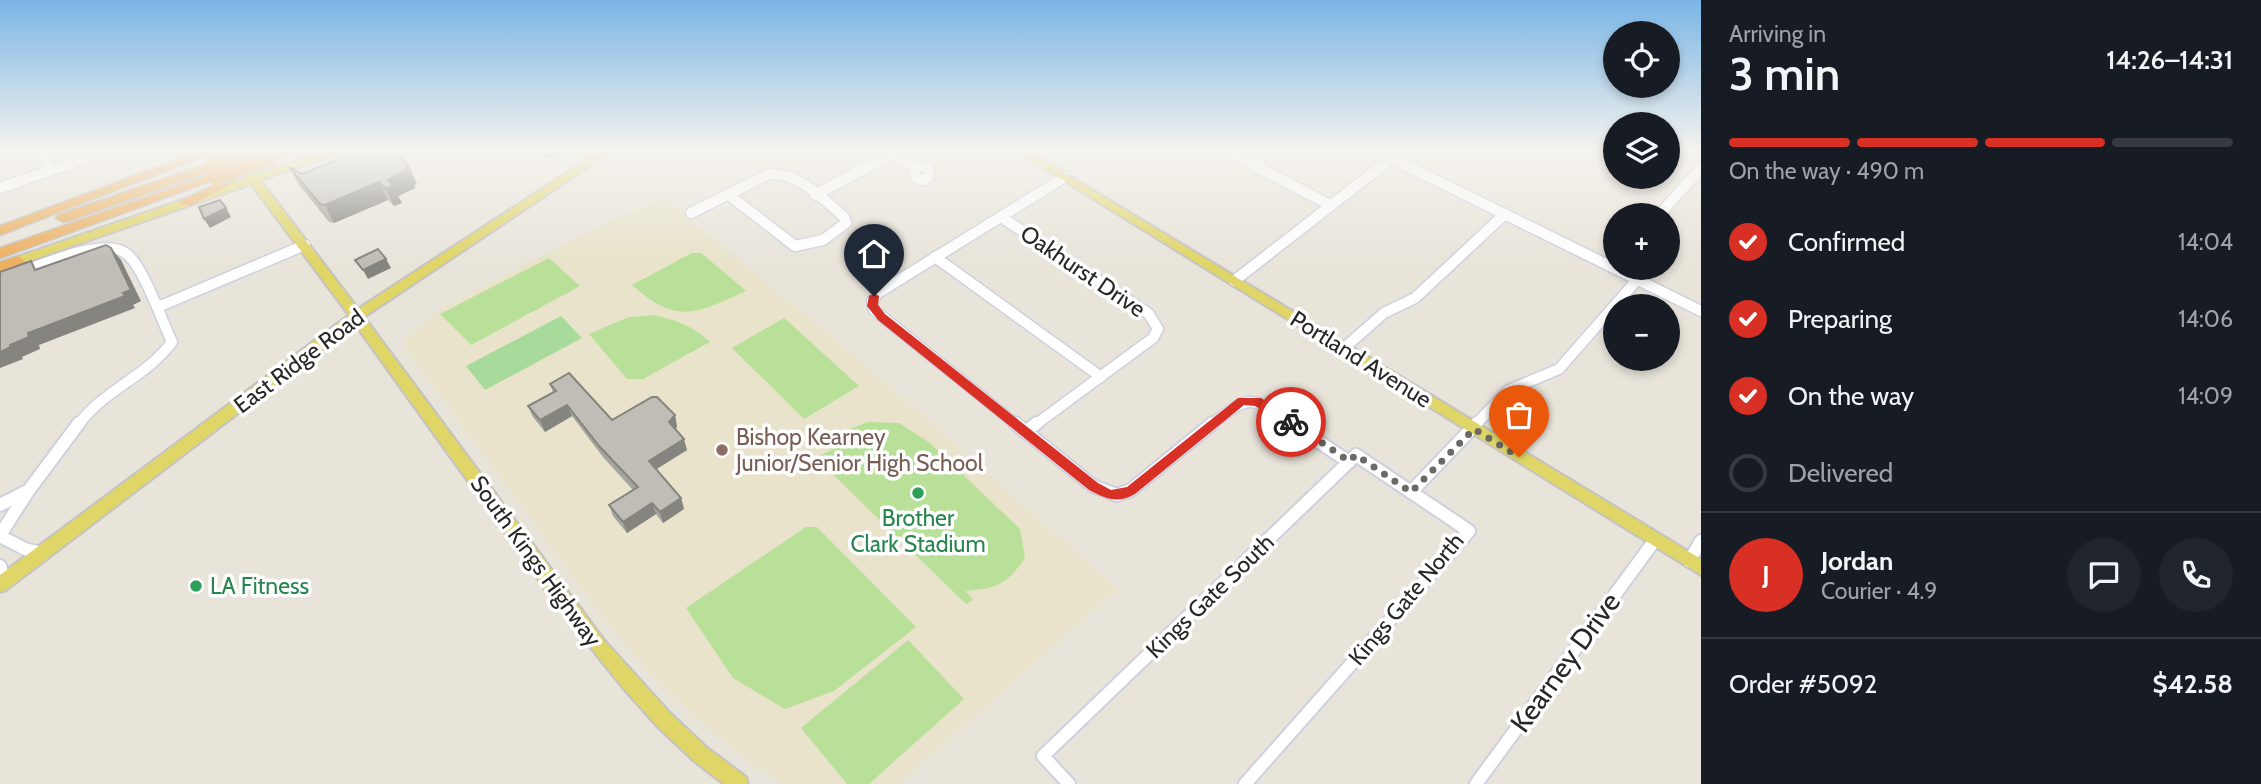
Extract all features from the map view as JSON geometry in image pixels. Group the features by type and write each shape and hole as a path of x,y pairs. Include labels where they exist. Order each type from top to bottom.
{"highway":[{"path":"0,231 115,188"},
{"path":"0,240 164,188"},
{"path":"0,253 172,188"},
{"path":"187,202 219,188"},
{"path":"0,267 18,261"}],"main road":[{"path":"18,261 229,188"},
{"name":"South Kings Highway","path":"261,188 358,315 610,661 645,703 728,781"},
{"path":"268,188 270,200"},
{"name":"East Ridge Road","path":"2,578 43,553 358,315 550,188"},
{"name":"Portland Avenue","path":"1082,188 1695,564"}],"street":[{"path":"691,213 743,188"},
{"path":"729,195 789,243 802,248 839,230 846,223 844,217 807,188"},
{"path":"816,195 829,188"},
{"path":"1048,188 878,293 872,301 874,310 1025,432 1094,486 1115,496 1131,490 1235,405 1249,400 1266,406 1349,461 1356,455 1411,492 1513,387 1547,377 1559,369 1637,280 1701,311"},
{"path":"1297,188 1330,205"},
{"path":"1234,281 1353,188"},
{"path":"1451,188 1603,261"},
{"path":"1670,203 1683,188"},
{"path":"1343,349 1384,313 1415,298 1505,214"},
{"name":"Oakhurst Drive","path":"1001,217 1154,319 1157,325 1156,334 1025,432"},
{"path":"158,307 304,246"},
{"path":"0,281 94,248 114,247 128,252 132,258 172,337 164,355 146,371 99,401 79,421 0,535 27,550 43,553"},
{"path":"935,257 1101,377"},
{"name":"Kings Gate South","path":"1069,784 1042,757 1349,461"},
{"path":"0,505 29,490"},
{"name":"Kings Gate North","path":"1245,784 1469,531 1411,492"},
{"name":"Kearney Drive","path":"1476,784 1655,540"},
{"path":"1695,564 1701,541"}],"shaded area":[{"name":"Bishop Kearney Junior/Senior High School","path":"663,197 870,369 1117,589 898,784 781,784 749,762 694,716 646,670 602,616 402,343 440,309 576,238"}],"green space":[{"path":"692,253 701,253 746,291 700,310 687,312 662,306 632,285"},
{"path":"549,258 580,286 471,345 440,314"},
{"path":"654,315 684,324 710,342 643,379 627,379 589,334 629,317"},
{"path":"561,316 582,338 485,390 466,366"},
{"path":"784,318 859,386 804,419 732,348"},
{"name":"Brother Clark Stadium","path":"868,422 899,423 930,443 1020,529 1025,558 1006,580 986,588 966,591 973,600 966,604 816,458 831,450 847,430"},
{"path":"806,527 817,527 916,627 834,691 785,709 733,678 686,608"},
{"path":"908,640 964,699 869,784 847,784 801,728"}],"building":[{"path":"306,188 366,188 325,205 320,204"},
{"path":"220,200 226,208 204,219 199,207"},
{"path":"106,245 111,248 131,290 123,293 125,296 28,333 29,337 0,352 0,272 31,261 35,270"},
{"path":"378,249 386,259 363,270 355,260"},
{"path":"569,373 612,420 652,397 657,397 675,415 669,422 684,439 649,461 681,498 660,512 652,503 623,522 609,505 638,487 599,446 567,405 540,420 528,406 556,391 550,384"}],"way so far":[{"path":"1291,422 1349,461 1356,455 1411,492 1474,429 1519,457"}],"place":[{"name":"Bishop Kearney Junior/Senior High School","path":"722,450"},
{"name":"Brother Clark Stadium","path":"918,493"},
{"name":"LA Fitness","path":"196,586"}],"route":[{"path":"874,296 872,306 882,317 1094,486 1109,495 1123,495 1131,490 1242,401 1257,401 1291,422"}]}
